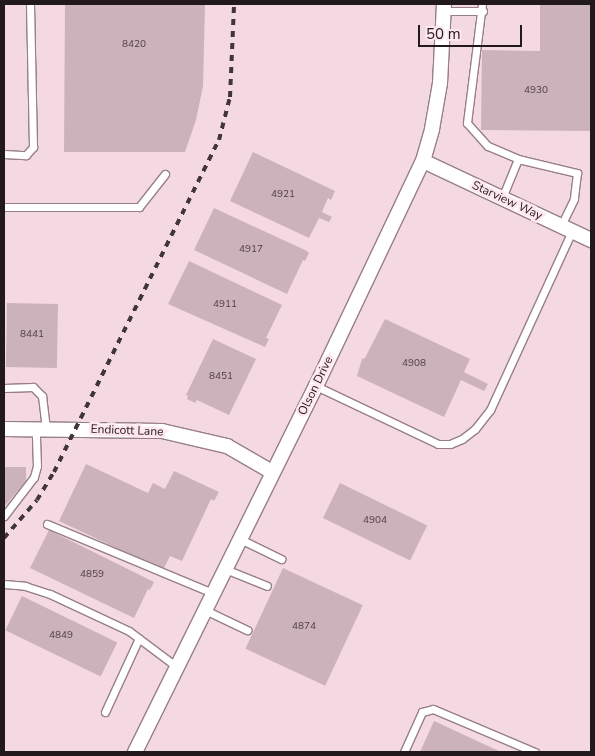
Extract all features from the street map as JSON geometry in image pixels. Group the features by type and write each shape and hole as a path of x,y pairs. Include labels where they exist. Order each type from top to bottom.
{"street":[{"name":"Olson Drive","path":"136,752 272,472 316,386 423,161 432,130 440,83 444,8"},
{"name":"Starview Way","path":"423,161 591,240"},
{"name":"Endicott Lane","path":"4,429 162,431 191,436 227,446 272,472"}],"lane":[{"path":"4,154 26,155 33,147 30,4"},
{"path":"316,386 432,442 450,444 462,439 475,429 490,410 566,228 574,199 577,173 518,159 488,146 468,123 483,7 444,8"},
{"path":"502,198 518,159"},
{"path":"4,206 139,207 165,174"},
{"path":"4,388 32,387 42,396 41,429 34,477 4,516"},
{"path":"47,524 213,593"},
{"path":"240,538 281,559"},
{"path":"225,568 267,586"},
{"path":"4,584 25,586 50,594 129,631 178,667"},
{"path":"205,610 247,630"},
{"path":"105,712 139,638"},
{"path":"404,752 422,712 432,708 535,752"}],"building":[{"path":"65,4 205,4 203,86 196,120 185,152 64,152"},
{"path":"540,4 591,4 591,131 481,130 482,50 540,51"},
{"path":"253,152 335,191 331,200 328,198 322,212 332,217 329,222 319,218 309,238 230,201"},
{"path":"214,208 309,253 305,261 303,260 287,294 194,250"},
{"path":"189,261 282,305 266,338 269,339 265,347 168,304"},
{"path":"7,303 58,304 57,368 6,367"},
{"path":"385,319 470,359 464,372 488,384 484,391 461,380 444,417 357,376 362,359 365,358"},
{"path":"213,339 256,359 229,415 197,400 195,403 187,399 188,396 186,395"},
{"path":"86,464 148,493 153,483 165,489 174,471 219,492 214,501 211,499 182,561 170,556 163,570 59,521"},
{"path":"4,467 26,467 26,481 4,507"},
{"path":"340,483 427,526 410,561 323,518"},
{"path":"49,530 154,582 150,590 148,589 134,618 30,568"},
{"path":"283,568 363,605 325,686 245,649"},
{"path":"22,596 117,642 101,677 5,630"},
{"path":"434,721 501,752 420,752"}],"railway":[{"path":"4,538 37,500 54,472 219,140 230,97 234,4"}]}
